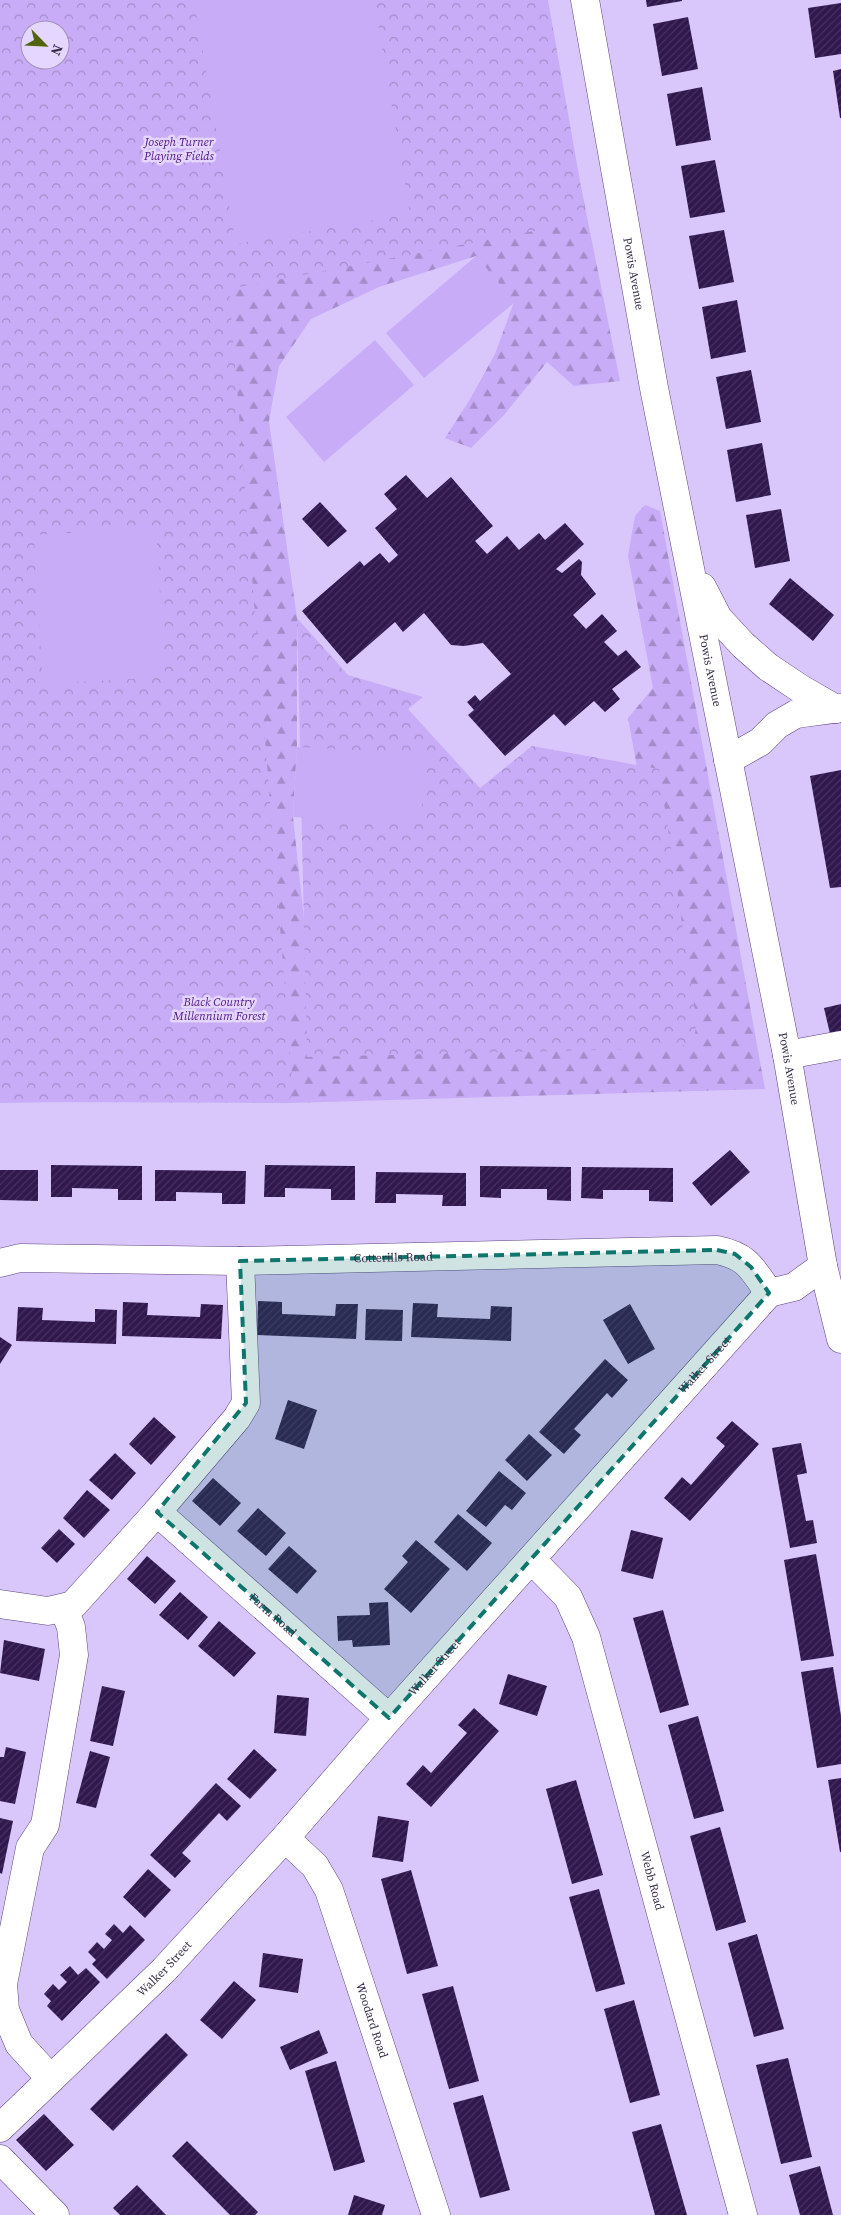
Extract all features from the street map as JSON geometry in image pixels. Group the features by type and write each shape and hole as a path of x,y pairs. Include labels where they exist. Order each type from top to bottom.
{"street":[{"name":"Powis Avenue","path":"585,0 654,388 787,1055 823,1266 841,1339"},
{"path":"686,554 718,618 744,645 768,667 801,689 838,708"},
{"path":"728,760 760,742 777,725 796,714 838,708"},
{"path":"787,1055 841,1044"},
{"name":"Cotterills Road","path":"0,1263 20,1258 240,1261 717,1250 735,1254 751,1267 769,1293"},
{"path":"0,1604 48,1611 74,1604 157,1512 237,1418 246,1403 240,1261"},
{"path":"769,1293 794,1287 823,1266"},
{"name":"Walker Street","path":"0,2128 164,1970 285,1838 389,1718 769,1293"},
{"name":"Farm Road","path":"157,1512 389,1718"},
{"name":"Webb Road","path":"532,1560 568,1597 586,1638 743,2215"},
{"path":"51,2079 19,2044 5,2010 3,1984 30,1848 45,1824 74,1655 71,1627 64,1608"},
{"name":"Woodard Road","path":"285,1838 315,1866 329,1890 436,2215"},
{"path":"0,2159 55,2215"}],"highlighted area":[{"path":"717,1250 735,1254 751,1267 769,1293 389,1718 157,1512 246,1403 240,1261"}],"green space":[{"name":"Joseph Turner Playing Fields","path":"0,0 548,0 587,221 229,289 292,1077 290,1103 122,1101 0,1103"},
{"path":"194,0 374,0 410,214 236,244"},
{"name":"Black Country Millennium Forest","path":"580,182 620,381 574,386 547,362 504,415 471,448 445,438 469,401 495,354 514,302 476,256 379,287 311,319 279,366 269,421 297,618 297,747 293,817 317,1040 642,795 628,718 653,688 628,556 635,516 645,505 660,511 765,1089 290,1103 22,1102 0,1080 197,273"},
{"path":"476,256 515,302 424,378 386,333"},
{"path":"375,340 414,385 324,462 286,417"},
{"path":"156,528 165,677 43,684 34,535"},
{"path":"297,618 348,675 423,697 408,709 480,788 532,746 659,769 696,1017 695,1037 680,1048 307,1057"},
{"path":"297,747 425,754 421,824 293,817"}],"building":[{"path":"646,0 682,0 682,1 647,7"},
{"path":"841,3 841,54 815,58 808,8"},
{"path":"688,17 698,69 662,76 653,24"},
{"path":"841,69 841,118 840,118 833,71"},
{"path":"702,87 711,140 676,146 667,94"},
{"path":"715,160 725,212 690,218 681,166"},
{"path":"724,230 734,282 699,289 689,236"},
{"path":"737,300 746,352 711,359 702,307"},
{"path":"751,370 761,422 726,429 716,377"},
{"path":"762,443 771,495 736,502 727,450"},
{"path":"406,475 427,498 451,477 493,526 475,541 487,554 507,536 519,550 539,533 545,540 565,523 584,544 556,569 562,573 579,559 582,562 581,575 596,594 573,615 586,629 602,614 617,631 604,642 618,656 626,650 641,667 612,689 620,699 605,712 594,701 565,726 554,714 505,756 468,715 474,710 467,702 475,695 480,701 511,674 483,643 464,646 451,645 424,613 403,632 395,622 347,664 302,611 360,561 364,566 380,553 389,563 398,555 375,528 397,509 384,494"},
{"path":"320,502 347,531 328,547 302,519"},
{"path":"781,509 790,561 755,568 746,515"},
{"path":"790,578 834,615 813,641 769,604"},
{"path":"841,770 841,887 830,888 810,776"},
{"path":"841,1004 841,1036 831,1038 824,1008"},
{"path":"730,1150 750,1172 711,1206 692,1183"},
{"path":"51,1165 142,1166 142,1200 118,1200 118,1189 72,1188 72,1197 51,1197"},
{"path":"265,1165 355,1166 355,1200 331,1200 331,1189 285,1188 285,1197 264,1197"},
{"path":"480,1166 571,1167 571,1201 547,1200 547,1189 501,1189 501,1198 480,1197"},
{"path":"582,1167 673,1168 673,1202 649,1201 649,1190 603,1190 603,1199 581,1198"},
{"path":"0,1170 38,1170 38,1201 0,1200"},
{"path":"155,1170 246,1171 245,1204 222,1204 222,1193 176,1192 176,1201 155,1201"},
{"path":"376,1172 466,1173 466,1206 442,1206 443,1195 396,1194 396,1203 375,1203"},
{"path":"258,1301 282,1302 282,1314 335,1316 336,1304 358,1304 356,1339 257,1335"},
{"path":"123,1302 148,1303 147,1315 200,1317 201,1304 223,1305 221,1339 122,1336"},
{"path":"413,1303 438,1304 437,1317 490,1319 491,1306 512,1307 511,1341 411,1337"},
{"path":"630,1304 655,1349 628,1364 603,1320"},
{"path":"18,1307 43,1308 42,1320 95,1322 95,1309 117,1310 116,1344 16,1341"},
{"path":"366,1309 403,1310 402,1341 365,1340"},
{"path":"0,1337 12,1345 0,1364"},
{"path":"605,1359 628,1380 612,1398 607,1393 574,1429 581,1435 564,1454 539,1432"},
{"path":"288,1400 317,1410 304,1449 275,1439"},
{"path":"154,1417 176,1437 151,1465 129,1444"},
{"path":"732,1421 759,1444 690,1521 664,1498 682,1477 691,1485 725,1446 716,1438"},
{"path":"529,1434 552,1455 527,1481 505,1460"},
{"path":"801,1443 807,1473 797,1475 806,1521 813,1520 817,1543 790,1548 772,1448"},
{"path":"115,1453 136,1473 112,1500 89,1480"},
{"path":"499,1471 526,1493 512,1510 505,1505 486,1527 466,1511"},
{"path":"213,1478 241,1503 220,1526 192,1501"},
{"path":"87,1490 110,1510 84,1538 63,1518"},
{"path":"258,1508 286,1533 266,1556 237,1531"},
{"path":"458,1514 492,1543 467,1571 434,1542"},
{"path":"59,1529 75,1544 57,1563 41,1548"},
{"path":"631,1530 663,1538 653,1579 621,1571"},
{"path":"416,1540 450,1569 411,1613 384,1589 408,1562 402,1556"},
{"path":"289,1546 317,1571 297,1594 268,1569"},
{"path":"816,1554 834,1656 801,1661 784,1560"},
{"path":"147,1556 176,1581 155,1604 127,1579"},
{"path":"180,1592 208,1617 188,1640 159,1615"},
{"path":"388,1602 390,1645 353,1647 352,1640 338,1641 337,1616 370,1615 369,1603"},
{"path":"663,1610 689,1705 660,1713 633,1618"},
{"path":"219,1621 256,1653 234,1677 198,1646"},
{"path":"4,1640 45,1649 39,1681 0,1673"},
{"path":"833,1667 841,1716 841,1764 817,1768 801,1672"},
{"path":"508,1674 547,1686 537,1716 499,1704"},
{"path":"102,1686 125,1691 113,1746 90,1741"},
{"path":"277,1695 309,1698 306,1736 274,1733"},
{"path":"474,1708 499,1731 431,1807 406,1784 423,1765 431,1773 467,1733 458,1725"},
{"path":"698,1716 724,1811 694,1819 668,1725"},
{"path":"6,1747 26,1752 15,1804 0,1801 0,1757 4,1757"},
{"path":"254,1749 277,1770 250,1799 227,1779"},
{"path":"90,1751 110,1757 96,1808 76,1803"},
{"path":"841,1778 841,1852 840,1852 828,1780"},
{"path":"576,1780 603,1875 572,1884 546,1789"},
{"path":"216,1783 241,1806 227,1821 219,1813 182,1853 191,1861 175,1878 150,1855"},
{"path":"378,1816 409,1821 403,1862 372,1857"},
{"path":"0,1818 13,1821 2,1874 0,1873"},
{"path":"720,1827 746,1922 716,1931 690,1836"},
{"path":"148,1869 171,1890 145,1918 123,1897"},
{"path":"411,1870 438,1966 407,1974 381,1879"},
{"path":"599,1889 625,1984 596,1992 569,1897"},
{"path":"114,1924 123,1933 130,1925 145,1940 107,1979 92,1964 96,1960 88,1952 97,1942 104,1949 112,1940 105,1934"},
{"path":"757,1934 784,2029 754,2037 728,1943"},
{"path":"263,1953 303,1959 298,1993 259,1987"},
{"path":"70,1966 78,1975 86,1968 100,1982 62,2021 47,2006 51,2001 44,1994 53,1984 59,1990 67,1982 60,1975"},
{"path":"234,1981 256,2000 222,2039 200,2020"},
{"path":"453,1986 479,2081 449,2089 422,1994"},
{"path":"634,2000 660,2095 630,2103 604,2009"},
{"path":"319,2030 328,2053 290,2070 280,2047"},
{"path":"166,2033 188,2055 113,2131 90,2109"},
{"path":"788,2058 812,2157 781,2164 756,2065"},
{"path":"336,2061 365,2162 334,2171 305,2071"},
{"path":"483,2095 510,2190 480,2198 453,2103"},
{"path":"44,2114 74,2145 46,2171 16,2140"},
{"path":"661,2124 687,2215 655,2215 632,2132"},
{"path":"187,2141 258,2212 255,2215 230,2215 172,2156"},
{"path":"820,2166 833,2215 800,2215 789,2175"},
{"path":"137,2185 166,2215 120,2215 113,2208"},
{"path":"354,2195 385,2205 382,2215 348,2215"}]}
